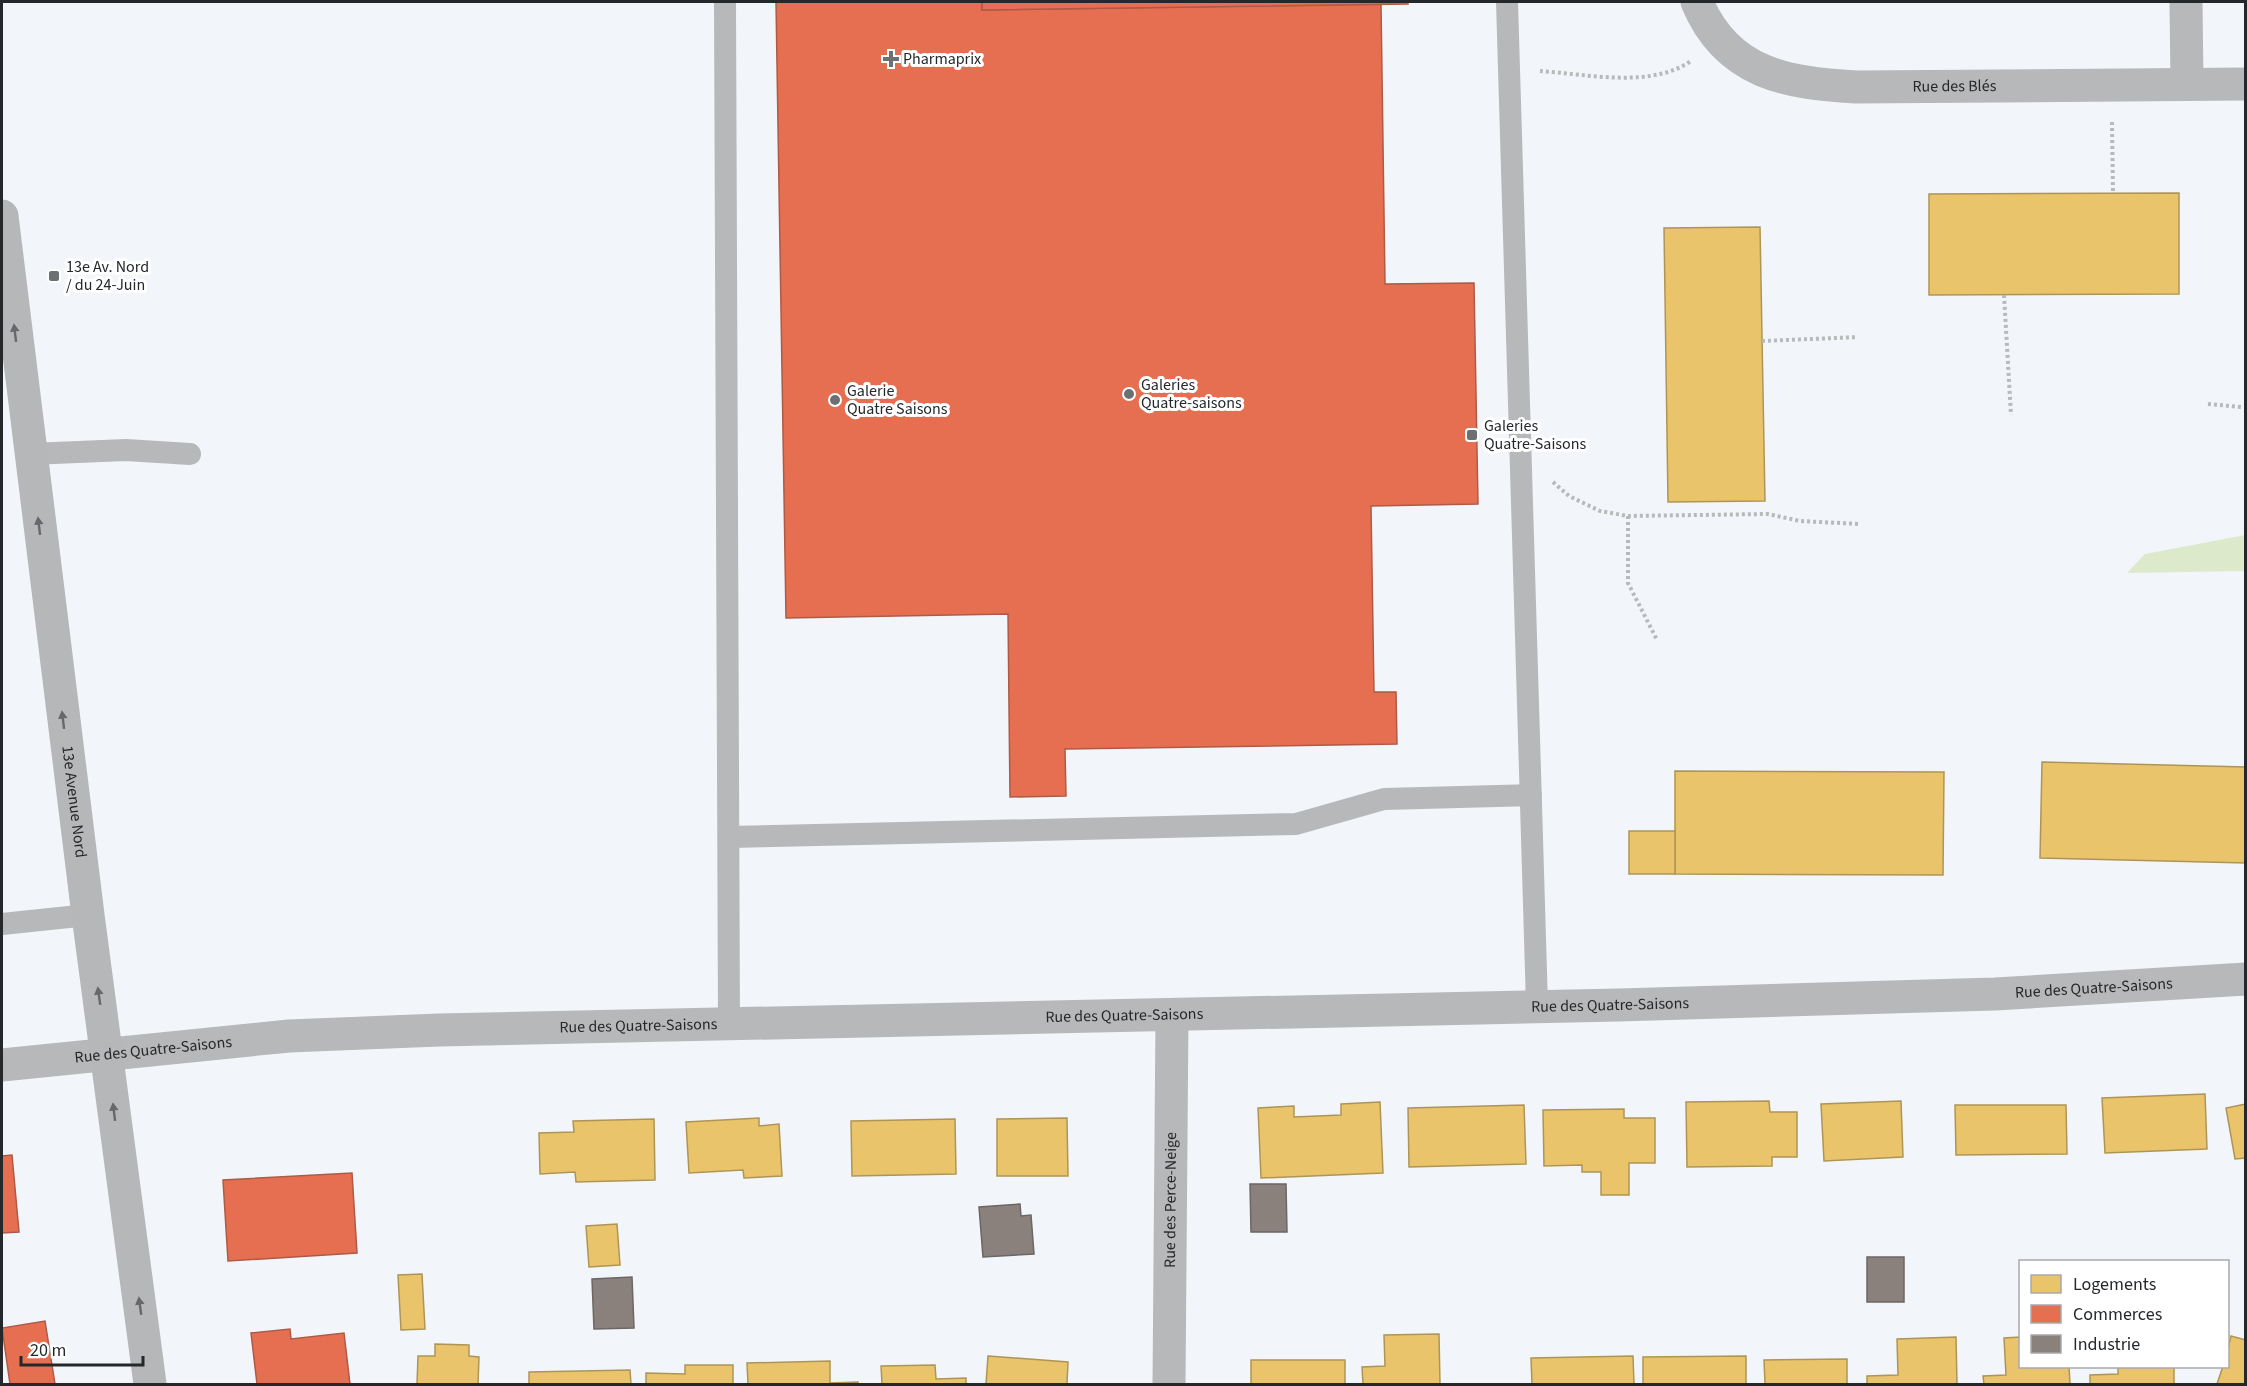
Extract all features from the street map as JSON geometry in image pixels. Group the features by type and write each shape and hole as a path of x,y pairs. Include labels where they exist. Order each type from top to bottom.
{"main road":[{"name":"13e Avenue Nord","path":"2,216 88,915 150,1384"}],"street":[{"name":"Rue des Blés","path":"1697,2 1702,15 1736,55 1763,72 1804,84 1856,87 2246,84"},
{"path":"2186,2 2187,84"},
{"name":"Rue des Quatre-Saisons","path":"2,1065 289,1036 439,1030 1172,1015 1995,994 2102,990 2246,978"},
{"name":"Rue des Perce-Neige","path":"1169,1384 1172,1015"}],"lane":[{"path":"725,2 729,1025"},
{"path":"1508,2 1537,1005"},
{"path":"30,454 126,450 190,454"},
{"path":"729,837 1296,824 1384,799 1531,795"},
{"path":"2,924 88,915"}],"path":[{"path":"1509,69 1604,76 1668,73 1690,62 1718,35"},
{"path":"2111,85 2113,194"},
{"path":"2004,295 2011,415"},
{"path":"1762,340 1858,337"},
{"path":"2208,404 2241,407"},
{"path":"1521,452 1569,496 1600,511 1628,516 1768,514 1800,521 1860,524"},
{"path":"1628,516 1628,583 1657,640"}],"green space":[{"path":"2245,535 2245,571 2127,573 2145,554"}],"building: Logements":[{"path":"2179,193 2179,294 1929,295 1929,194"},
{"path":"1760,227 1765,501 1668,502 1664,228"},
{"path":"2042,762 2246,767 2246,863 2040,858"},
{"path":"1675,771 1944,772 1943,875 1675,874"},
{"path":"1629,831 1675,831 1675,874 1629,874"},
{"path":"2205,1094 2207,1149 2105,1153 2102,1098"},
{"path":"1769,1101 1770,1112 1797,1112 1797,1157 1772,1157 1772,1166 1687,1167 1686,1102"},
{"path":"1901,1101 1903,1157 1824,1161 1821,1104"},
{"path":"1380,1102 1383,1173 1261,1178 1258,1108 1294,1106 1294,1117 1341,1115 1341,1104"},
{"path":"2246,1104 2246,1158 2235,1159 2226,1108"},
{"path":"1524,1105 1526,1164 1409,1167 1408,1108"},
{"path":"1955,1105 2066,1105 2067,1154 1956,1155"},
{"path":"1624,1109 1624,1118 1655,1118 1655,1163 1629,1163 1629,1195 1601,1195 1601,1172 1582,1172 1582,1165 1544,1166 1543,1110"},
{"path":"759,1118 759,1126 779,1124 782,1176 744,1178 743,1170 689,1173 686,1122"},
{"path":"1067,1118 1068,1176 997,1176 997,1119"},
{"path":"654,1119 655,1180 576,1182 575,1172 540,1174 539,1133 574,1132 573,1121"},
{"path":"955,1119 956,1174 852,1176 851,1121"},
{"path":"617,1224 620,1265 589,1267 586,1226"},
{"path":"422,1274 425,1329 401,1330 398,1275"},
{"path":"1439,1334 1440,1384 1363,1384 1362,1367 1385,1366 1384,1335"},
{"path":"2231,1336 2246,1340 2246,1384 2217,1384 2222,1368 2229,1368"},
{"path":"1956,1337 1957,1384 1867,1384 1867,1376 1898,1375 1897,1339"},
{"path":"2019,1337 2019,1368 2069,1368 2070,1384 1984,1384 1983,1376 2006,1375 2004,1338"},
{"path":"435,1344 469,1345 469,1356 479,1357 478,1384 417,1384 418,1356 435,1356"},
{"path":"988,1356 1068,1362 1067,1384 986,1384"},
{"path":"1633,1356 1634,1384 1532,1384 1531,1358"},
{"path":"1746,1356 1746,1384 1643,1384 1643,1357"},
{"path":"1847,1359 1847,1384 1765,1384 1764,1360"},
{"path":"1251,1360 1345,1360 1345,1384 1251,1384"},
{"path":"830,1361 830,1383 858,1382 858,1384 748,1384 747,1363"},
{"path":"685,1365 733,1365 733,1384 646,1384 646,1373 685,1374"},
{"path":"935,1365 936,1379 966,1378 966,1384 882,1384 881,1366"},
{"path":"2118,1368 2174,1368 2174,1384 2090,1384 2090,1375 2118,1374"},
{"path":"630,1370 631,1384 529,1384 529,1372"}],"building: Commerces":[{"name":"Galeries Quatre-saisons","path":"776,2 982,2 982,10 1381,4 1385,284 1474,283 1478,504 1371,506 1374,692 1396,692 1397,744 1065,749 1066,796 1010,797 1008,614 786,618"},
{"path":"982,2 1408,2 1408,4 982,10"},
{"path":"12,1155 19,1232 2,1233 2,1156"},
{"path":"352,1173 357,1253 228,1261 223,1180"},
{"path":"45,1321 55,1384 10,1384 2,1328"},
{"path":"290,1329 291,1339 344,1333 350,1384 257,1384 251,1333"}],"building: Industrie":[{"path":"1250,1184 1286,1184 1287,1232 1251,1232"},
{"path":"1020,1204 1021,1216 1031,1215 1034,1254 983,1257 979,1207"},
{"path":"1867,1257 1904,1257 1904,1302 1867,1302"},
{"path":"632,1277 634,1328 594,1329 592,1279"}],"place":[{"name":"Pharmaprix","path":"891,59"},
{"name":"13e Av. Nord / du 24-Juin","path":"54,276"},
{"name":"Galeries Quatre-saisons","path":"1129,394"},
{"name":"Galerie Quatre Saisons","path":"835,400"},
{"name":"Galeries Quatre-Saisons","path":"1472,435"}]}
